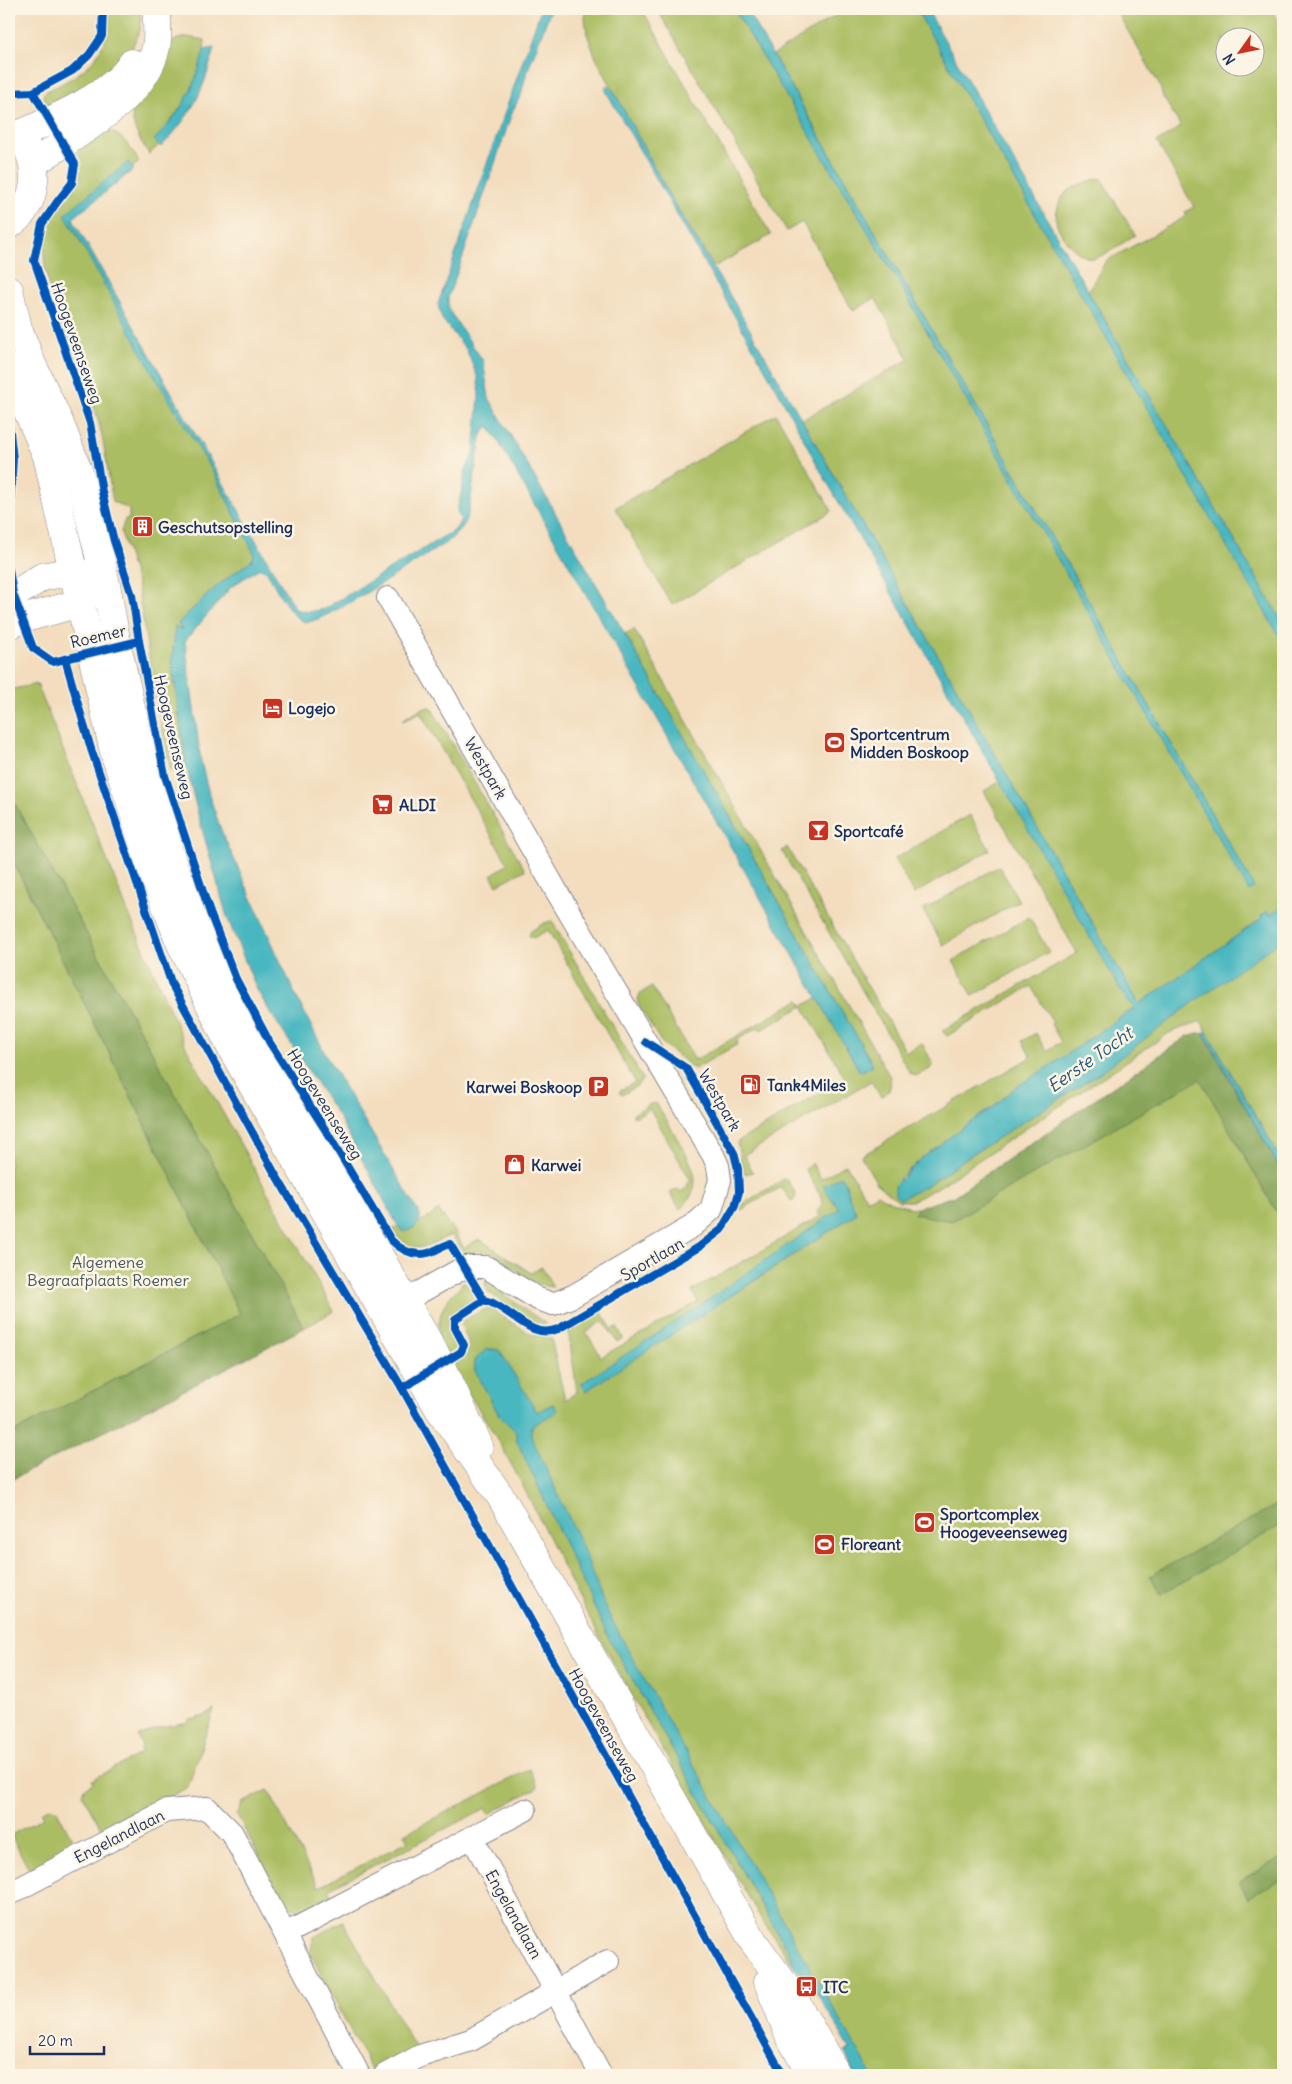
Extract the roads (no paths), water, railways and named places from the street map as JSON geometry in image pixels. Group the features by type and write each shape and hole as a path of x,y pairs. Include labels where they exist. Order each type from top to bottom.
{"main road":[{"path":"9,225 29,203 35,176 34,163 28,148 14,131 78,106 106,89 130,67 156,13"},
{"path":"34,163 116,107 134,88 147,71 156,47 156,13"},
{"name":"Hoogeveenseweg","path":"9,290 18,328 31,362 60,424 78,470 105,579 138,743 172,862 214,966 253,1044 331,1171 393,1305 438,1409 501,1497 752,1941 790,1992 837,2075"},
{"name":"Hoogeveenseweg","path":"9,368 47,456 114,752 153,872 180,942 230,1046 393,1305"},
{"path":"9,598 42,577 73,571 105,579"},
{"path":"9,625 22,619 80,603 105,579"},
{"name":"Hoogeveenseweg","path":"752,1941 789,2035 811,2075"}],"street":[{"name":"Westpark","path":"388,598 557,892 713,1155 718,1166 720,1180 716,1197"},
{"name":"Sportlaan","path":"393,1305 465,1267 486,1266 538,1299 553,1304 573,1296 693,1226 711,1210 716,1197"},
{"name":"Engelandlaan","path":"9,1894 166,1810 207,1808 232,1833 359,2075"},
{"path":"286,1934 525,1810"},
{"name":"Engelandlaan","path":"472,1837 602,2075"},
{"path":"386,2075 420,2056 471,2040 608,1961"}],"water":[{"path":"541,9 551,9 526,75 521,95 513,110 448,297 448,306 483,361 489,398 873,1065 860,1072 490,427 486,428 481,437 468,514 462,528 450,540 333,612 316,620 306,622 289,609 267,571 258,569 231,587 185,641 201,762 210,798 221,830 295,994 328,1059 420,1215 418,1224 405,1232 398,1226 340,1119 257,990 227,917 186,766 172,662 175,626 182,630 178,623 217,586 253,559 254,553 213,472 153,373 65,214 128,162 134,169 73,218 76,225 295,609 308,612 324,609 456,529 461,519 457,512 466,469 474,453 479,397 478,378 466,349 442,319 438,304"},
{"path":"734,9 746,9 1245,871 1254,888 1249,891 899,283"},
{"path":"916,9 927,9 1088,291 1283,623 1283,643"},
{"path":"214,48 206,77 195,102 181,124 161,147 154,140 186,99 196,77 204,50"},
{"name":"Eerste Tocht","path":"606,86 611,86 672,200 735,304 1139,1004 1261,919 1261,916 1268,911 1270,915 1283,905 1283,939 1202,996 1097,1075 926,1186 900,1199 895,1195 895,1185 921,1159 992,1108 1016,1087 1134,1008 1127,1001 819,468 779,393 606,91"},
{"path":"1204,1032 1207,1032 1283,1163 1283,1174"},
{"path":"841,1176 857,1213 586,1391 581,1384 699,1306 839,1209 823,1186"},
{"path":"488,1349 500,1351 537,1412 553,1404 558,1411 532,1426 531,1436 582,1546 605,1607 636,1665 872,2075 859,2075 858,2073 854,2075 845,2052 850,2049 807,1976 803,1978 790,1961 793,1960 609,1639 517,1441 516,1432 499,1415 475,1370 477,1358"}],"place":[{"name":"Geschutsopstelling","path":"142,527"},
{"name":"Logejo","path":"272,708"},
{"name":"Sportcentrum Midden Boskoop","path":"834,743"},
{"name":"ALDI","path":"383,805"},
{"name":"Sportcafé","path":"818,831"},
{"name":"Tank4Miles","path":"751,1085"},
{"name":"Karwei Boskoop","path":"598,1087"},
{"name":"Karwei","path":"515,1165"},
{"name":"Sportcomplex Hoogeveenseweg","path":"924,1523"},
{"name":"Floreant","path":"825,1544"},
{"name":"ITC","path":"807,1987"}],"park label":[{"name":"Algemene Begraafplaats Roemer","path":"108,1271"}]}
